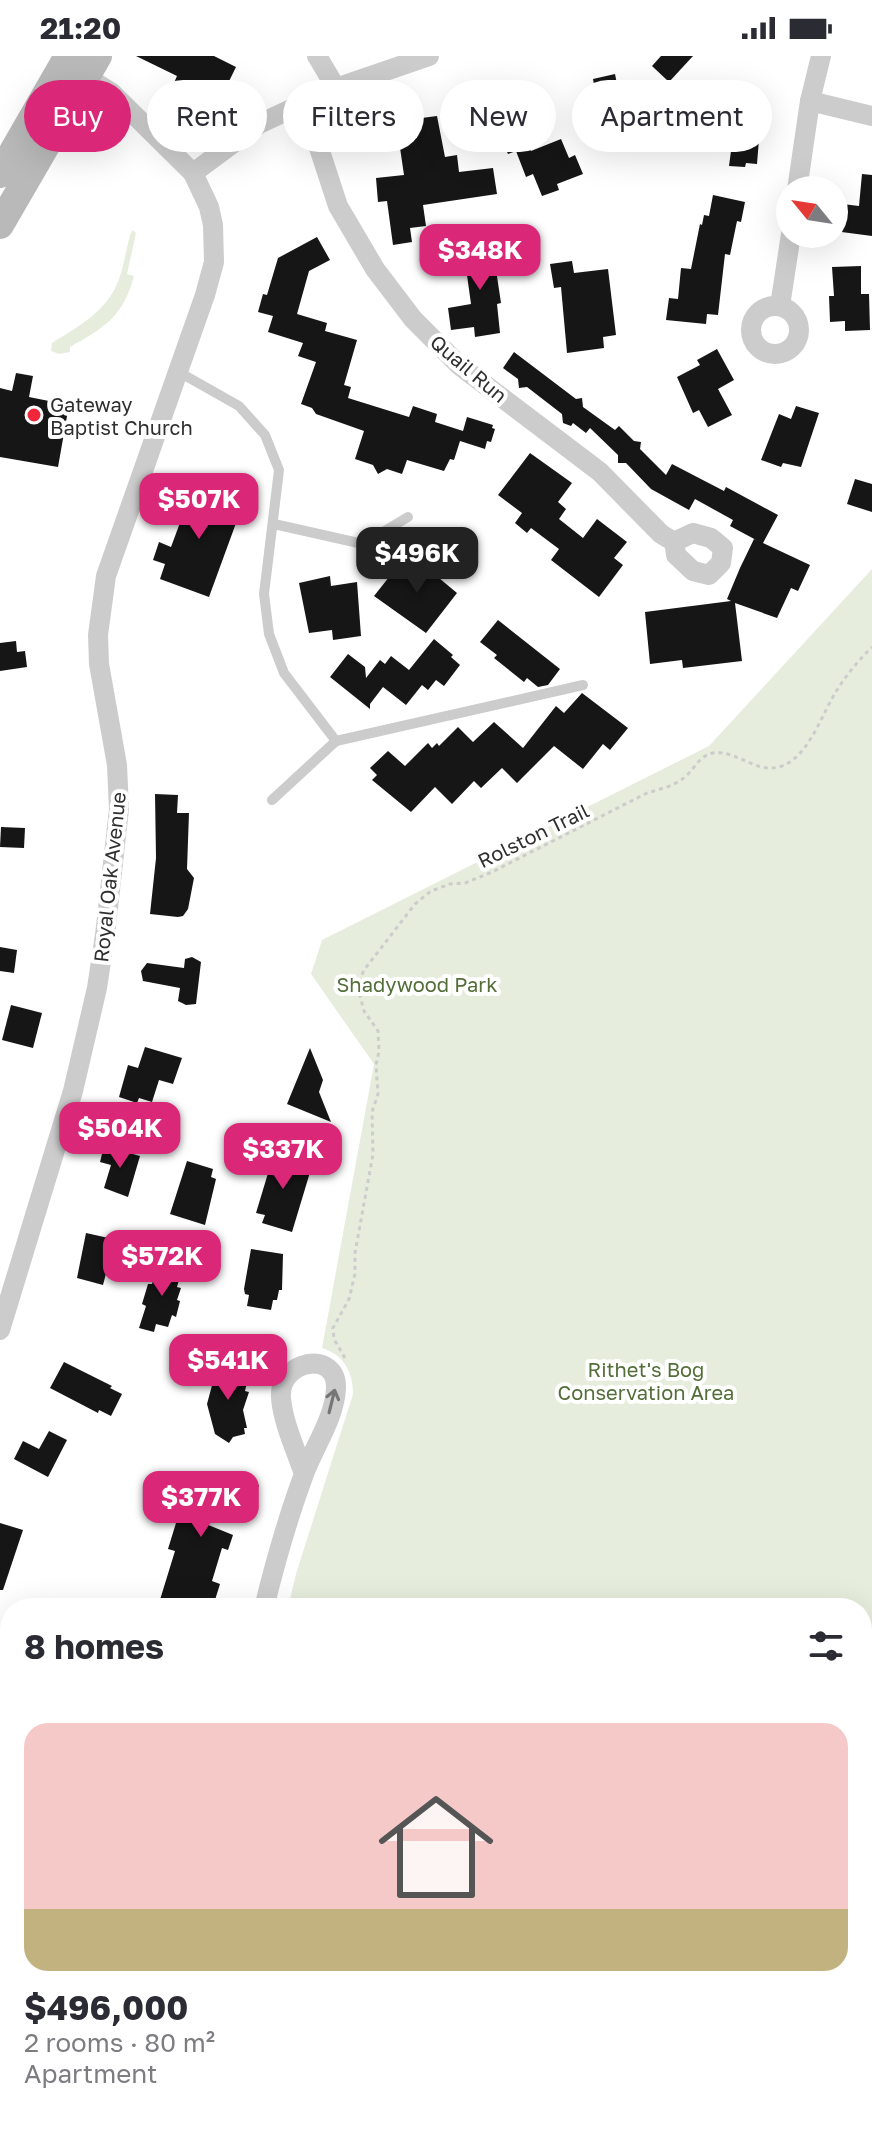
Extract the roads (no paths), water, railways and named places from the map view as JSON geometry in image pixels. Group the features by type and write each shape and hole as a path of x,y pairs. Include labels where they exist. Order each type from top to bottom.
{"main road":[{"path":"0,174 79,63"},
{"path":"0,225 79,63"}],"street":[{"path":"317,56 331,80"},
{"path":"359,80 429,56"},
{"path":"799,176 810,101 821,56"},
{"name":"Royal Oak Avenue","path":"0,1330 73,1091 97,988 119,809 117,765 99,664 101,605 115,547 214,262 209,207 193,173 79,63"},
{"path":"810,101 872,116"},
{"path":"193,173 259,124 283,112"},
{"name":"Quail Run","path":"320,152 338,206 375,269 413,319 459,365 600,472 661,534 676,543"},
{"path":"780,306 789,248"},
{"path":"267,1598 304,1474 335,1401 336,1383 331,1371 323,1365 307,1363 295,1368 284,1380 281,1396 304,1474"}],"lane":[{"path":"177,371 239,406 265,435 279,470 264,594 269,634 284,673 336,741"},
{"path":"274,524 363,544 408,517"},
{"path":"272,800 336,741 583,685"}],"place":[{"name":"Gateway Baptist Church","path":"34,415"}],"park label":[{"name":"Shadywood Park","path":"417,984"},
{"name":"Rithet's Bog Conservation Area","path":"646,1380"}]}
